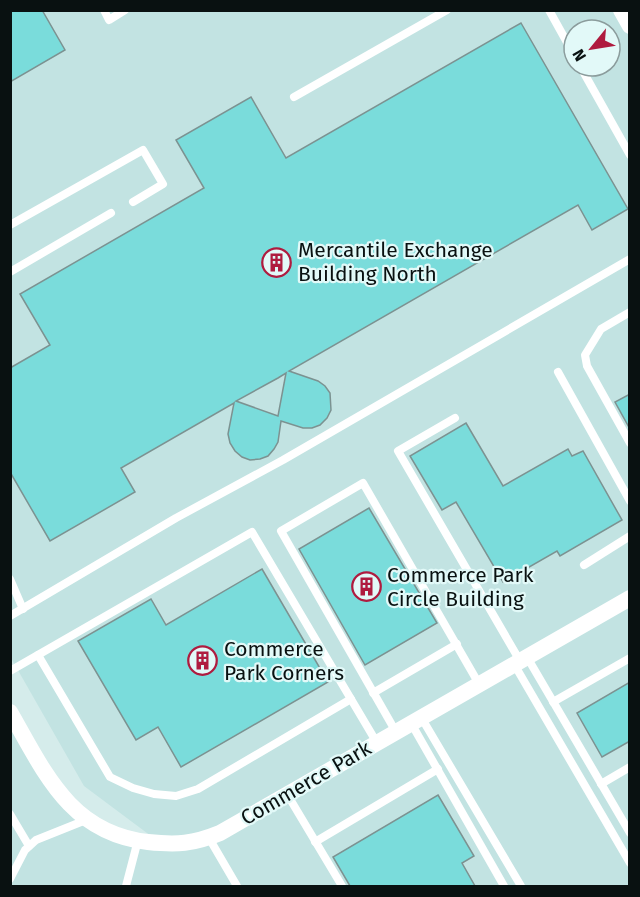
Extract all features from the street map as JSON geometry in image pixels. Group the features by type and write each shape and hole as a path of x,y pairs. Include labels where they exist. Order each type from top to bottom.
{"street":[{"name":"Commerce Park","path":"10,712 48,778 64,800 86,820 107,832 138,840 171,844 198,842 287,794 630,598"}],"lane":[{"path":"104,10 109,20 125,10"},
{"path":"294,97 447,10"},
{"path":"549,10 562,33"},
{"path":"587,78 630,155"},
{"path":"10,225 143,150 163,184 133,202"},
{"path":"10,272 111,213"},
{"path":"10,616 176,518 283,460 630,259"},
{"path":"630,312 601,329 585,355 586,366 630,442"},
{"path":"558,372 630,501"},
{"path":"455,418 398,452 520,660 630,863"},
{"path":"396,732 281,531 363,483 480,684"},
{"path":"10,671 252,532 376,743"},
{"path":"584,565 630,536"},
{"path":"10,579 23,609"},
{"path":"373,693 457,644"},
{"path":"38,655 110,777 133,788 154,794 176,796 198,789 351,699"},
{"path":"554,702 630,658"},
{"path":"520,660 554,702 601,784 626,818 630,833"},
{"path":"416,720 438,770 504,886"},
{"path":"416,720 521,886"},
{"path":"601,784 630,767"},
{"path":"315,842 438,770"},
{"path":"287,794 342,886"},
{"path":"10,814 29,846"},
{"path":"10,879 29,846 52,833 86,820"},
{"path":"209,837 237,886"},
{"path":"126,886 138,840"}],"shaded area":[{"path":"11,11 629,11 629,886 11,886 10,712 86,820 159,842 84,786 11,658"}],"building":[{"path":"10,10 42,10 65,50 10,82"},
{"name":"Mercantile Exchange Building North","path":"521,23 628,209 592,230 578,205 289,371 318,381 325,386 330,393 331,410 320,425 312,428 303,428 281,421 278,442 268,456 250,460 235,451 228,434 234,403 121,468 135,492 50,541 10,472 10,368 50,345 20,294 204,188 176,140 251,97 286,158","holes":["286,373 278,416 236,401"]},
{"path":"630,394 630,429 615,402"},
{"path":"466,423 503,486 568,449 572,456 583,451 622,520 560,556 557,551 503,582 456,502 442,510 410,456"},
{"name":"Commerce Park Circle Building","path":"369,508 437,623 365,665 299,549"},
{"name":"Commerce Park Corners","path":"262,569 328,682 181,767 158,727 136,740 78,641 151,599 166,625"},
{"path":"630,682 630,741 602,757 577,713"},
{"path":"438,795 474,856 462,863 475,886 350,886 333,857"}],"place":[{"name":"Mercantile Exchange Building North","path":"277,262"},
{"name":"Commerce Park Circle Building","path":"366,587"},
{"name":"Commerce Park Corners","path":"203,661"}]}
